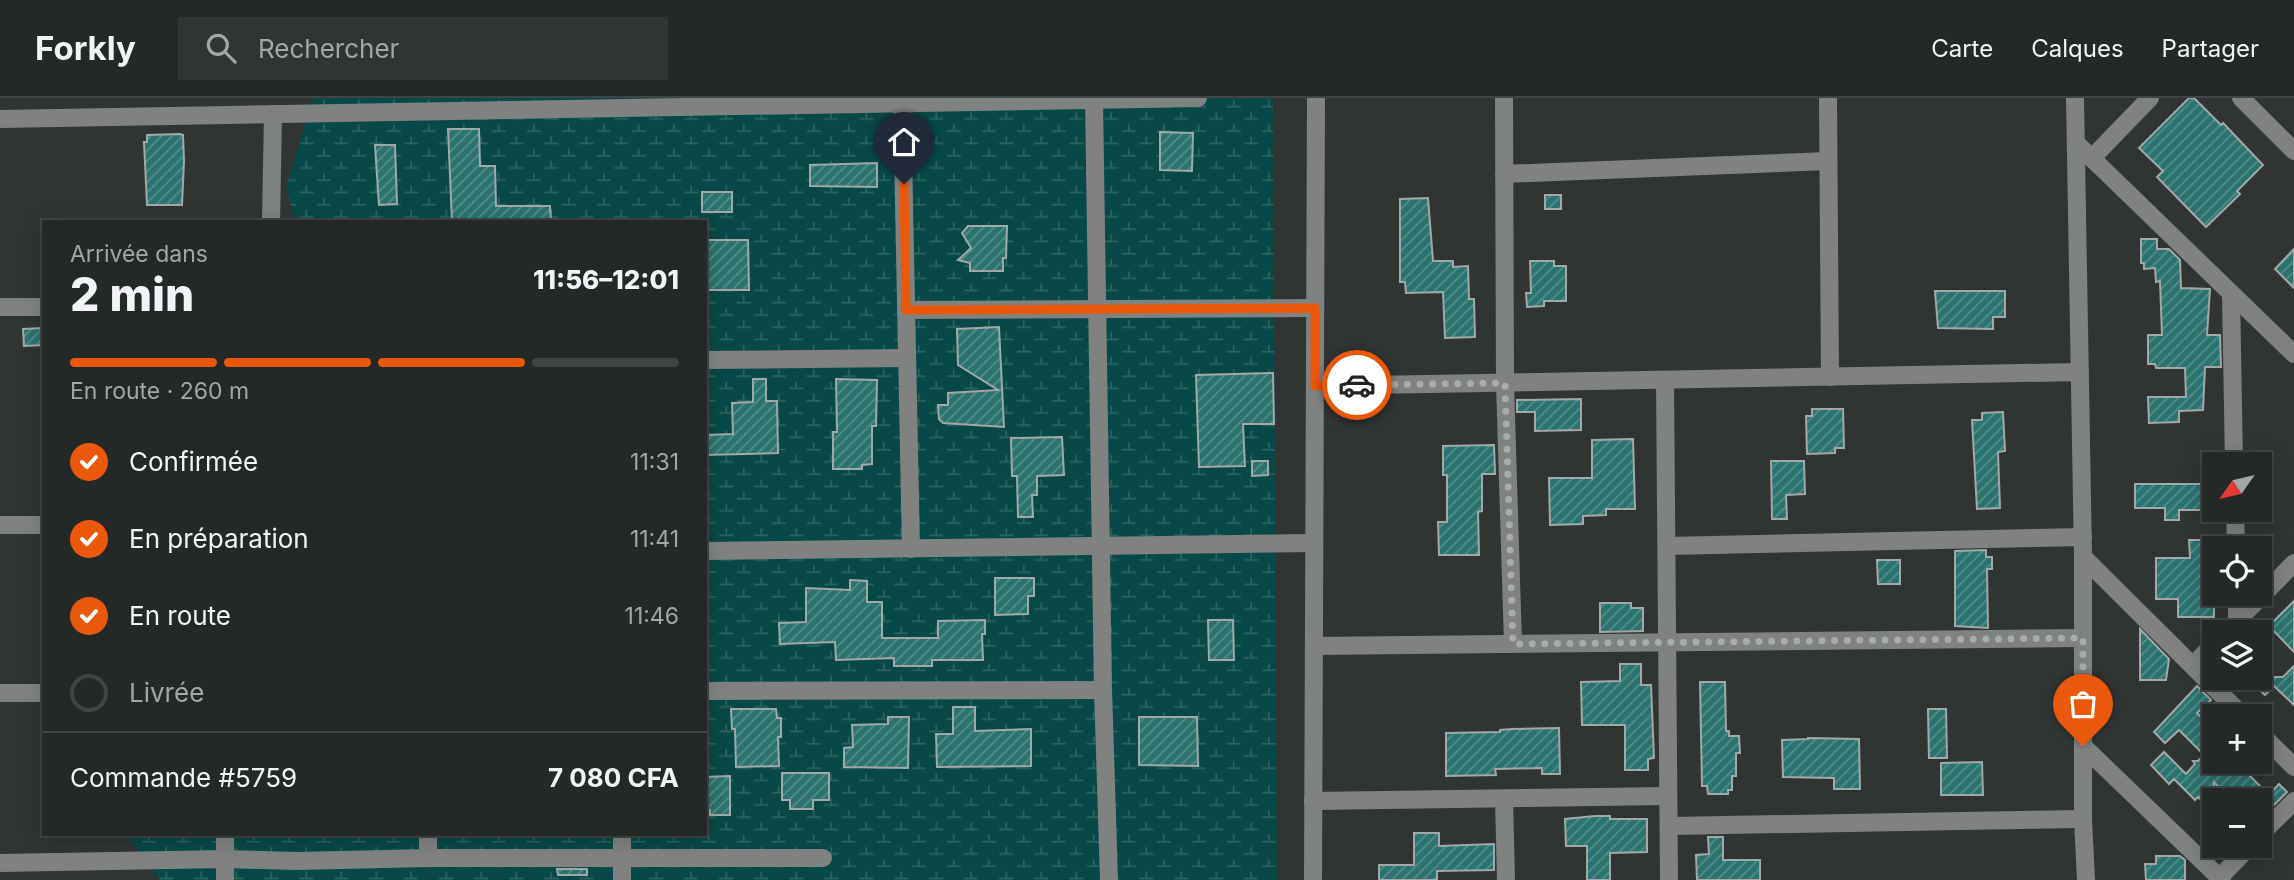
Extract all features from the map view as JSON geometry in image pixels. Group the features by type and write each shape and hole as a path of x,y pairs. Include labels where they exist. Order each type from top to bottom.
{"street":[{"path":"0,119 209,107 273,114 367,105 793,101 902,103 1198,98"},
{"path":"1313,880 1316,98"},
{"path":"1504,98 1505,383 1513,644"},
{"path":"1828,98 1830,376"},
{"path":"2075,98 2083,537 2085,880"},
{"path":"2092,159 2150,98"},
{"path":"2241,98 2294,151"},
{"path":"1094,100 1108,880"},
{"path":"902,103 911,549"},
{"path":"271,220 273,114"},
{"path":"2076,143 2294,354"},
{"path":"1504,174 1828,161"},
{"path":"2231,293 2234,452"},
{"path":"0,307 42,307"},
{"path":"906,310 1315,308"},
{"path":"707,360 907,358"},
{"path":"1315,386 2080,372"},
{"path":"1665,380 1669,880"},
{"path":"0,525 42,525"},
{"path":"1667,546 2083,537"},
{"path":"707,551 1314,543"},
{"path":"2083,557 2231,704"},
{"path":"2238,620 2294,563"},
{"path":"1314,646 2083,638"},
{"path":"2193,665 2202,656"},
{"path":"707,691 1103,690"},
{"path":"0,693 42,693"},
{"path":"2272,745 2294,767"},
{"path":"2083,746 2221,879 2240,858"},
{"path":"1313,802 1667,796"},
{"path":"1504,799 1506,880"},
{"path":"2272,823 2294,801"},
{"path":"1669,826 2083,819"},
{"path":"225,836 225,880"},
{"path":"428,836 428,858"},
{"path":"622,836 622,880"},
{"path":"0,863 225,859 296,861 428,858 823,858"}],"green space":[{"path":"313,98 1273,98 1277,880 160,880 128,836 707,836 707,220 295,220 286,189"}],"building":[{"path":"2189,98 2194,98 2221,125 2223,123 2263,165 2237,191 2240,194 2206,227 2157,177 2163,171 2139,148"},
{"path":"448,129 479,129 480,166 495,166 496,206 550,206 551,220 452,220"},
{"path":"1160,132 1193,133 1192,171 1160,170"},
{"path":"147,135 183,135 184,161 182,205 147,205 144,142 147,142"},
{"path":"375,145 395,145 397,204 379,205"},
{"path":"877,163 877,187 810,186 810,165"},
{"path":"702,192 732,192 732,212 702,212"},
{"path":"1545,195 1561,195 1561,209 1545,209"},
{"path":"1428,198 1433,261 1453,261 1453,267 1468,266 1469,299 1474,299 1475,337 1445,338 1443,292 1406,293 1405,282 1400,282 1400,199"},
{"path":"968,226 1007,226 1003,271 970,271 970,263 958,260 971,248 962,233"},
{"path":"2141,239 2157,239 2157,249 2169,249 2180,260 2181,288 2210,289 2207,335 2220,335 2221,367 2205,367 2203,410 2179,411 2179,422 2149,423 2148,397 2186,397 2185,368 2156,368 2155,364 2148,364 2148,335 2162,335 2160,281 2156,282 2155,268 2144,269 2144,263 2141,263"},
{"path":"707,240 748,240 749,290 707,290"},
{"path":"2294,249 2294,288 2275,269"},
{"path":"1530,261 1554,261 1554,266 1566,266 1566,301 1544,301 1544,306 1527,307 1526,293 1531,293"},
{"path":"1935,291 2005,291 2005,317 1993,317 1993,329 1938,328"},
{"path":"999,327 1004,427 943,423 939,419 938,405 948,405 948,393 998,390 958,365 957,329"},
{"path":"42,328 42,345 24,346 23,329"},
{"path":"1273,373 1274,424 1243,424 1245,466 1199,467 1196,375"},
{"path":"753,379 766,379 766,401 777,401 778,453 707,455 707,435 733,434 732,403 753,402"},
{"path":"836,379 877,380 876,426 872,426 872,464 862,465 862,469 833,469 833,432 837,432"},
{"path":"1581,399 1581,430 1535,431 1535,412 1517,412 1517,400"},
{"path":"1812,409 1843,409 1844,448 1835,448 1835,453 1807,454 1806,416 1812,416"},
{"path":"2003,412 2005,451 1998,452 2000,508 1977,509 1972,420 1982,420 1982,413"},
{"path":"1062,437 1064,475 1037,476 1037,495 1032,495 1033,517 1018,517 1017,476 1012,476 1011,438"},
{"path":"1633,439 1635,509 1606,509 1606,515 1583,516 1583,524 1550,525 1549,478 1592,478 1592,440"},
{"path":"1494,445 1495,474 1482,474 1482,511 1478,512 1479,555 1439,555 1438,522 1447,522 1447,475 1443,475 1443,446"},
{"path":"1252,461 1268,461 1268,475 1252,476"},
{"path":"1771,461 1804,461 1805,494 1786,495 1787,519 1772,519"},
{"path":"2135,484 2202,484 2202,510 2179,510 2179,520 2165,520 2165,508 2135,508"},
{"path":"2189,540 2202,540 2202,606 2216,606 2214,617 2178,617 2178,599 2156,599 2156,558 2190,558"},
{"path":"1986,550 1986,557 1992,557 1992,569 1987,569 1988,628 1955,626 1955,551"},
{"path":"1877,560 1900,560 1900,584 1878,584"},
{"path":"995,578 1034,578 1034,596 1028,596 1028,614 995,615"},
{"path":"850,580 867,581 867,602 882,602 882,638 938,638 938,621 985,620 985,634 982,634 983,660 932,660 932,666 894,666 894,658 836,660 835,642 780,644 779,623 806,622 806,588 850,590"},
{"path":"2294,601 2294,652 2272,629 2272,623"},
{"path":"1600,603 1631,603 1631,608 1643,608 1643,631 1600,632"},
{"path":"1208,620 1233,620 1234,660 1209,660"},
{"path":"2140,629 2169,659 2166,680 2140,680"},
{"path":"1620,664 1641,664 1641,685 1651,685 1654,758 1648,759 1648,770 1625,770 1625,725 1582,725 1581,682 1620,681"},
{"path":"2294,666 2294,705 2274,686 2272,688 2272,677 2283,677"},
{"path":"1700,682 1725,682 1726,731 1729,731 1729,736 1739,736 1740,753 1736,753 1736,776 1732,776 1732,790 1728,790 1728,794 1708,794 1707,786 1702,786"},
{"path":"2197,686 2211,700 2202,704 2202,708 2197,713 2202,718 2202,753 2179,730 2165,743 2154,732"},
{"path":"953,707 975,707 975,731 1031,729 1031,766 937,767 936,734 953,734"},
{"path":"731,709 776,709 777,718 781,718 781,737 778,737 779,766 736,767 735,729 732,729"},
{"path":"1928,709 1946,709 1947,758 1929,758"},
{"path":"888,717 909,717 908,768 844,767 844,748 853,747 852,725 888,724"},
{"path":"1139,717 1197,717 1198,766 1139,765"},
{"path":"1559,728 1560,774 1542,774 1542,768 1495,769 1496,775 1446,776 1446,733"},
{"path":"1859,739 1860,789 1834,789 1834,778 1783,777 1782,740"},
{"path":"2164,752 2186,774 2195,764 2193,761 2202,757 2202,774 2250,774 2262,788 2220,788 2214,782 2214,788 2202,788 2202,801 2198,797 2195,800 2174,779 2169,784 2151,765"},
{"path":"1982,762 1983,795 1941,795 1941,763"},
{"path":"782,773 829,773 829,800 813,800 813,809 790,809 790,800 782,800"},
{"path":"730,776 730,815 710,815 710,810 707,810 707,777"},
{"path":"2279,784 2287,792 2272,807 2272,792"},
{"path":"1610,816 1610,819 1647,819 1647,852 1610,853 1610,880 1587,880 1587,846 1566,846 1565,819"},
{"path":"1414,833 1439,833 1439,846 1494,844 1494,870 1437,871 1437,880 1379,880 1379,865 1414,865"},
{"path":"1708,837 1723,837 1723,860 1760,860 1760,880 1697,880 1696,855 1709,854"},
{"path":"2156,856 2180,856 2185,860 2185,880 2146,880 2145,864 2156,864"},
{"path":"557,869 587,869 587,875 558,875"}],"way so far":[{"path":"1357,385 1505,383 1513,644 2083,638 2083,746"}],"route":[{"path":"904,184 906,310 1315,308 1315,386 1357,385"}]}
